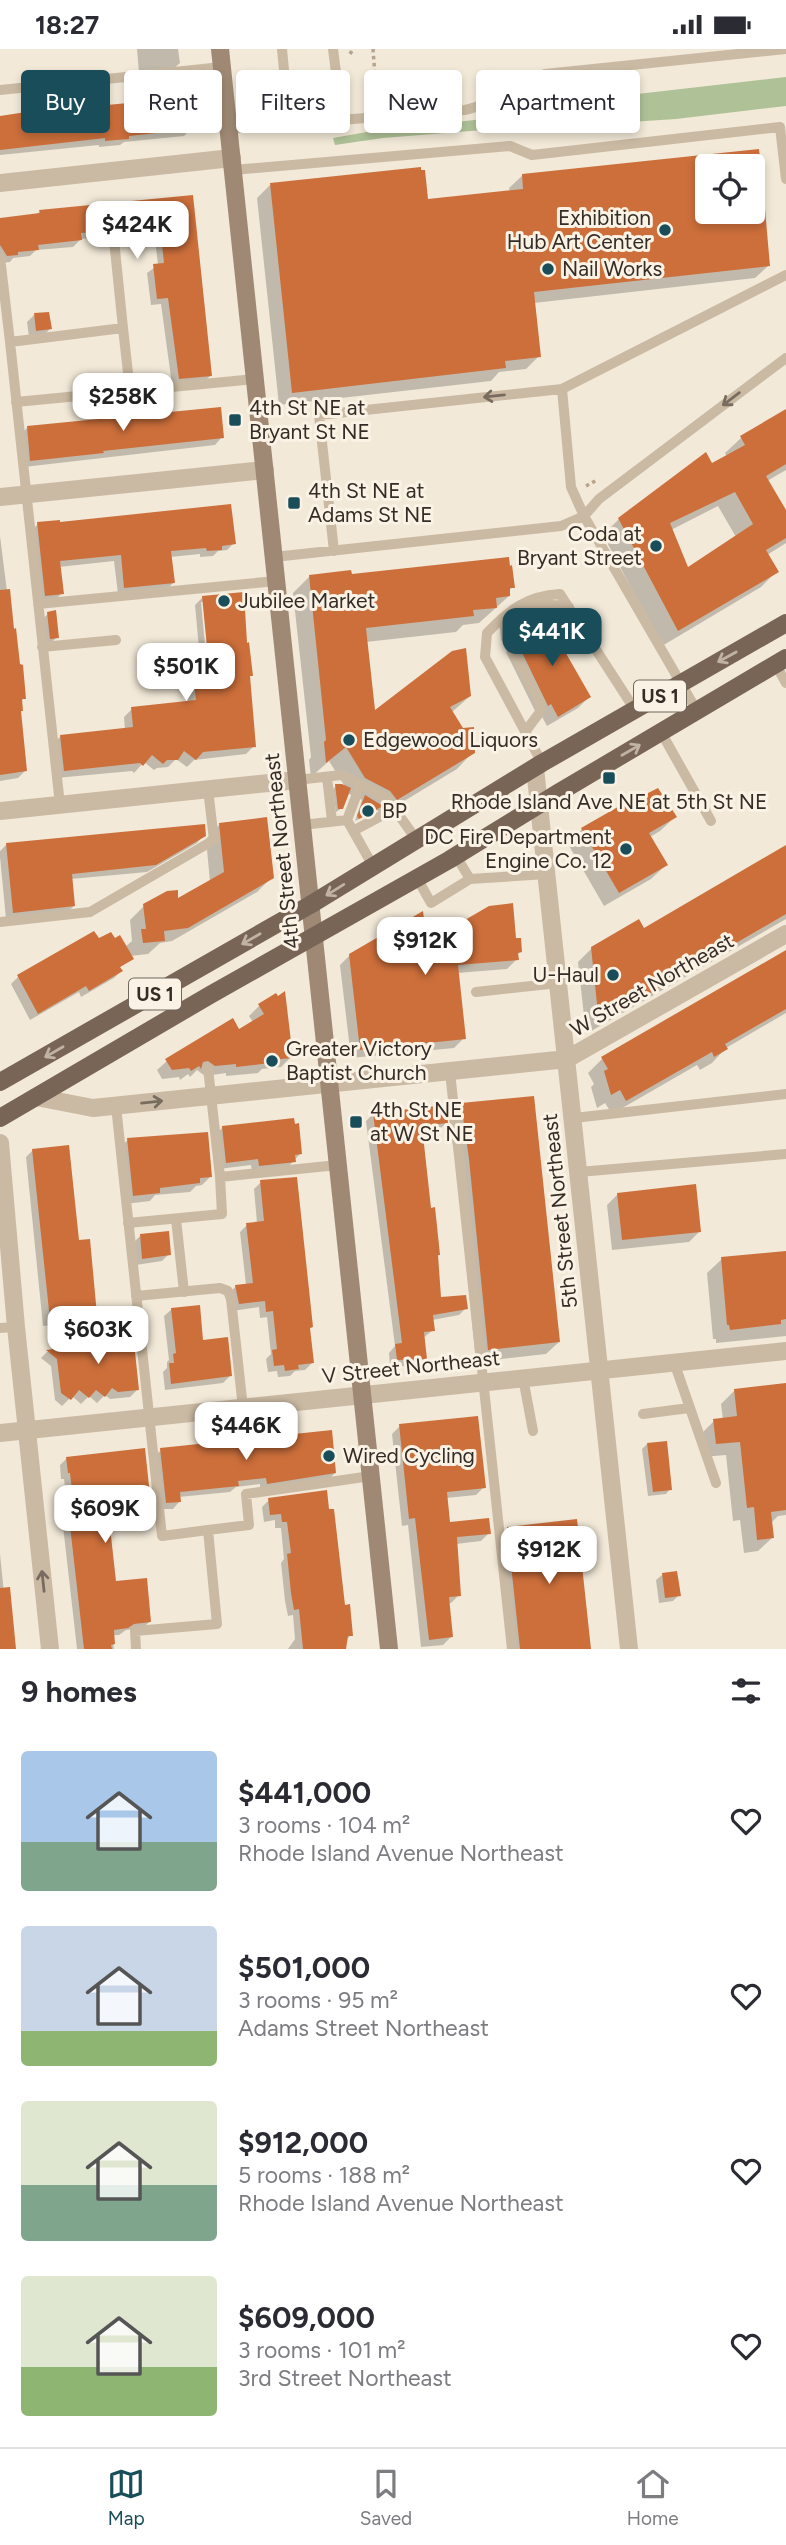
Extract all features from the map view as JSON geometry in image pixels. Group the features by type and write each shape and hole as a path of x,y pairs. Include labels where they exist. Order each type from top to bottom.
{"main road":[{"name":"US 1","path":"0,1082 310,905 538,766 786,623"},
{"name":"US 1","path":"0,1118 456,856 781,661"}],"street":[{"name":"4th Street Northeast","path":"221,58 389,1649"},
{"path":"0,183 233,164"},
{"path":"0,497 265,470"},
{"name":"5th Street Northeast","path":"538,766 539,804 629,1649"},
{"path":"0,811 297,780"},
{"name":"W Street Northeast","path":"36,1097 93,1108 567,1059 786,934"},
{"path":"0,1143 8,1327 27,1431 50,1649"},
{"name":"V Street Northeast","path":"0,1433 786,1350"}],"lane":[{"path":"282,49 284,70"},
{"path":"333,49 336,70"},
{"path":"350,118 465,110 481,106 525,80 545,74 786,49"},
{"path":"0,90 221,58"},
{"path":"233,164 510,146 532,155 780,127 786,179"},
{"path":"229,129 236,128"},
{"path":"113,230 130,391"},
{"path":"0,257 60,805"},
{"path":"334,551 319,415 562,389 786,275"},
{"path":"10,342 122,328"},
{"path":"274,557 561,526 584,516 599,499 786,358"},
{"path":"16,403 255,379"},
{"path":"562,389 570,487 584,516 697,711"},
{"path":"38,604 276,581"},
{"path":"538,766 524,732 485,657 487,633 505,614 539,596 561,594 635,710"},
{"path":"524,732 540,712 541,704 506,638 505,628 532,608 545,604 569,607"},
{"path":"42,647 116,640"},
{"path":"781,661 786,683"},
{"path":"661,732 711,821"},
{"path":"297,780 341,775 386,797 416,839"},
{"path":"327,776 332,821"},
{"path":"360,786 347,820 373,866"},
{"path":"0,922 90,912 214,839 208,789"},
{"path":"353,831 394,809"},
{"path":"302,825 347,820"},
{"path":"456,856 470,879"},
{"path":"417,878 431,903 470,879 547,874"},
{"path":"476,992 559,983"},
{"path":"128,1223 222,1214 208,1068"},
{"path":"450,1072 512,1649"},
{"path":"573,1118 786,1094"},
{"path":"116,1106 162,1537 249,1525 246,1494 371,1476"},
{"path":"579,1172 786,1154"},
{"path":"220,1177 338,1165"},
{"path":"176,1219 184,1292"},
{"path":"136,1296 220,1288 228,1291 232,1299 243,1408"},
{"path":"674,1362 716,1483"},
{"path":"523,1378 533,1430"},
{"path":"643,1414 689,1408"},
{"path":"136,1649 135,1632 217,1624 208,1530"}],"path":[{"path":"350,54 354,49"},
{"path":"373,49 375,70"},
{"path":"586,486 597,480"}],"green space":[{"path":"786,77 786,106 676,119 640,121 640,94"},
{"path":"476,120 476,131 462,132 462,121"},
{"path":"364,133 446,133 335,145 333,138"}],"building":[{"path":"124,103 124,133 156,133 129,136 129,139 105,141 105,138 0,150 0,116 21,113 21,133 110,133 110,105"},
{"path":"759,149 760,154 712,154"},
{"path":"695,156 695,224 765,224 765,209 770,266 534,292 541,357 505,361 506,368 292,393 270,183 421,167 421,170 425,170 428,199 523,189 522,174"},
{"path":"193,195 212,376 179,379 168,298 157,299 153,264 164,263 159,216 120,220 121,224 108,224 106,231 81,233 82,240 38,245 39,250 18,252 18,255 7,256 0,245 0,218 40,213 39,210"},
{"path":"49,312 52,329 36,331 34,313"},
{"path":"221,407 224,438 30,461 27,426"},
{"name":"Coda at Bryant Street","path":"786,409 786,464 766,476 786,510 786,538 766,550 779,572 678,631 618,518 706,452 712,463 745,445 740,436","holes":["735,492 753,524 688,567 670,523"]},
{"path":"231,504 236,544 222,546 222,550 207,551 206,548 171,551 175,583 124,588 121,555 60,561 64,594 45,596 37,522 60,522"},
{"path":"509,557 515,588 510,588 510,596 496,598 497,608 473,610 474,616 366,628 375,710 452,651 466,648 471,696 450,707 463,728 474,727 475,753 397,800 390,791 365,778 346,747 326,763 309,575 351,570 352,574"},
{"path":"10,589 14,629 16,628 20,664 23,665 26,699 22,699 21,711 27,771 0,775 0,590"},
{"path":"244,592 247,643 249,642 253,676 250,676 256,747 203,752 196,760 184,751 178,760 167,760 163,764 152,755 143,766 140,763 64,771 60,735 133,727 131,707 196,700 192,665 176,666 174,650 207,647 202,596"},
{"path":"56,610 59,638 50,639 47,612"},
{"path":"535,622 538,627 548,622 591,697 558,717 551,704 548,706 516,640 522,637 519,631"},
{"path":"335,784 351,788 343,809 338,809"},
{"name":"DC Fire Department Engine Co. 12","path":"658,788 677,817 649,833 668,865 619,893 581,828 630,800"},
{"path":"365,795 383,806 359,819 357,816"},
{"path":"267,817 274,878 188,928 164,931 165,941 143,943 141,929 146,929 143,904 167,891 178,890 178,898 224,872 219,823"},
{"path":"205,824 206,836 156,865 72,874 75,906 13,913 6,843"},
{"path":"786,845 786,914 599,1023 591,947 639,919 644,928"},
{"path":"513,903 516,938 521,938 522,952 518,953 519,960 458,965 466,1039 360,1050 349,954 423,911 427,942 489,906"},
{"path":"94,931 99,938 111,932 115,938 120,935 134,959 120,967 123,971 89,991 86,986 38,1014 17,975"},
{"path":"786,950 786,1009 725,1044 728,1049 714,1057 712,1052 626,1101 620,1090 611,1095 604,1071 608,1069 601,1057"},
{"path":"285,991 293,1058 236,1067 236,1064 215,1066 208,1061 203,1062 201,1069 199,1066 191,1071 189,1068 172,1070 165,1059 233,1018 239,1029 264,1014 258,1004 276,993 278,996"},
{"path":"534,1096 560,1342 488,1350 461,1103"},
{"path":"446,1105 448,1123 422,1126 431,1208 435,1207 441,1297 466,1295 468,1309 433,1315 435,1331 424,1332 427,1359 397,1360 395,1344 402,1343 373,1113"},
{"path":"294,1118 295,1124 299,1123 302,1154 295,1155 296,1162 259,1166 258,1159 226,1163 222,1126"},
{"path":"208,1132 212,1177 200,1178 200,1183 160,1188 160,1193 133,1196 127,1138"},
{"path":"69,1145 79,1240 90,1239 97,1315 50,1320 32,1149"},
{"path":"297,1177 313,1327 310,1328 314,1363 298,1365 299,1369 285,1371 284,1365 274,1366 272,1350 277,1349 273,1311 266,1312 265,1301 239,1304 235,1285 253,1283 246,1223 264,1221 260,1180"},
{"path":"696,1184 701,1232 622,1240 617,1193"},
{"path":"169,1231 171,1255 142,1259 140,1234"},
{"path":"786,1251 786,1319 781,1320 781,1324 730,1330 727,1325 721,1257"},
{"path":"200,1305 203,1340 228,1337 232,1376 171,1384 169,1363 174,1363 173,1354 176,1353 171,1308"},
{"path":"133,1333 139,1390 118,1392 112,1388 105,1397 96,1390 89,1398 79,1390 71,1400 61,1393 57,1359 46,1350 89,1344 88,1338"},
{"path":"786,1383 786,1510 771,1512 774,1538 757,1540 754,1507 747,1508 740,1442 716,1444 713,1419 737,1416 734,1389"},
{"path":"478,1416 486,1488 447,1492 450,1522 489,1518 491,1534 457,1537 461,1596 449,1597 453,1637 429,1640 415,1518 409,1519 399,1424"},
{"path":"332,1430 336,1473 267,1484 266,1478 238,1481 239,1486 180,1492 181,1502 166,1503 160,1448"},
{"path":"667,1441 672,1490 653,1492 647,1443"},
{"path":"145,1448 151,1505 140,1506 138,1487 106,1491 116,1581 147,1578 151,1622 114,1630 115,1644 111,1645 112,1649 84,1649 69,1517 75,1516 66,1457"},
{"path":"327,1490 329,1509 334,1509 345,1605 350,1604 353,1636 348,1636 346,1649 303,1649 299,1609 294,1610 291,1593 287,1554 291,1553 287,1522 282,1522 281,1514 270,1515 268,1498"},
{"path":"577,1519 591,1649 520,1649 507,1527"},
{"path":"677,1571 681,1596 665,1598 662,1573"},
{"path":"10,1587 16,1649 0,1649 0,1588"}],"place":[{"name":"Exhibition Hub Art Center","path":"665,230"},
{"name":"Nail Works","path":"548,269"},
{"name":"4th St NE at Bryant St NE","path":"235,420"},
{"name":"4th St NE at Adams St NE","path":"294,503"},
{"name":"Coda at Bryant Street","path":"656,546"},
{"name":"Jubilee Market","path":"224,601"},
{"name":"Edgewood Liquors","path":"349,740"},
{"name":"Rhode Island Ave NE at 5th St NE","path":"609,778"},
{"name":"BP","path":"368,811"},
{"name":"DC Fire Department Engine Co. 12","path":"626,849"},
{"name":"U-Haul","path":"613,975"},
{"name":"Greater Victory Baptist Church","path":"272,1061"},
{"name":"4th St NE at W St NE","path":"356,1122"},
{"name":"Wired Cycling","path":"329,1456"}]}
